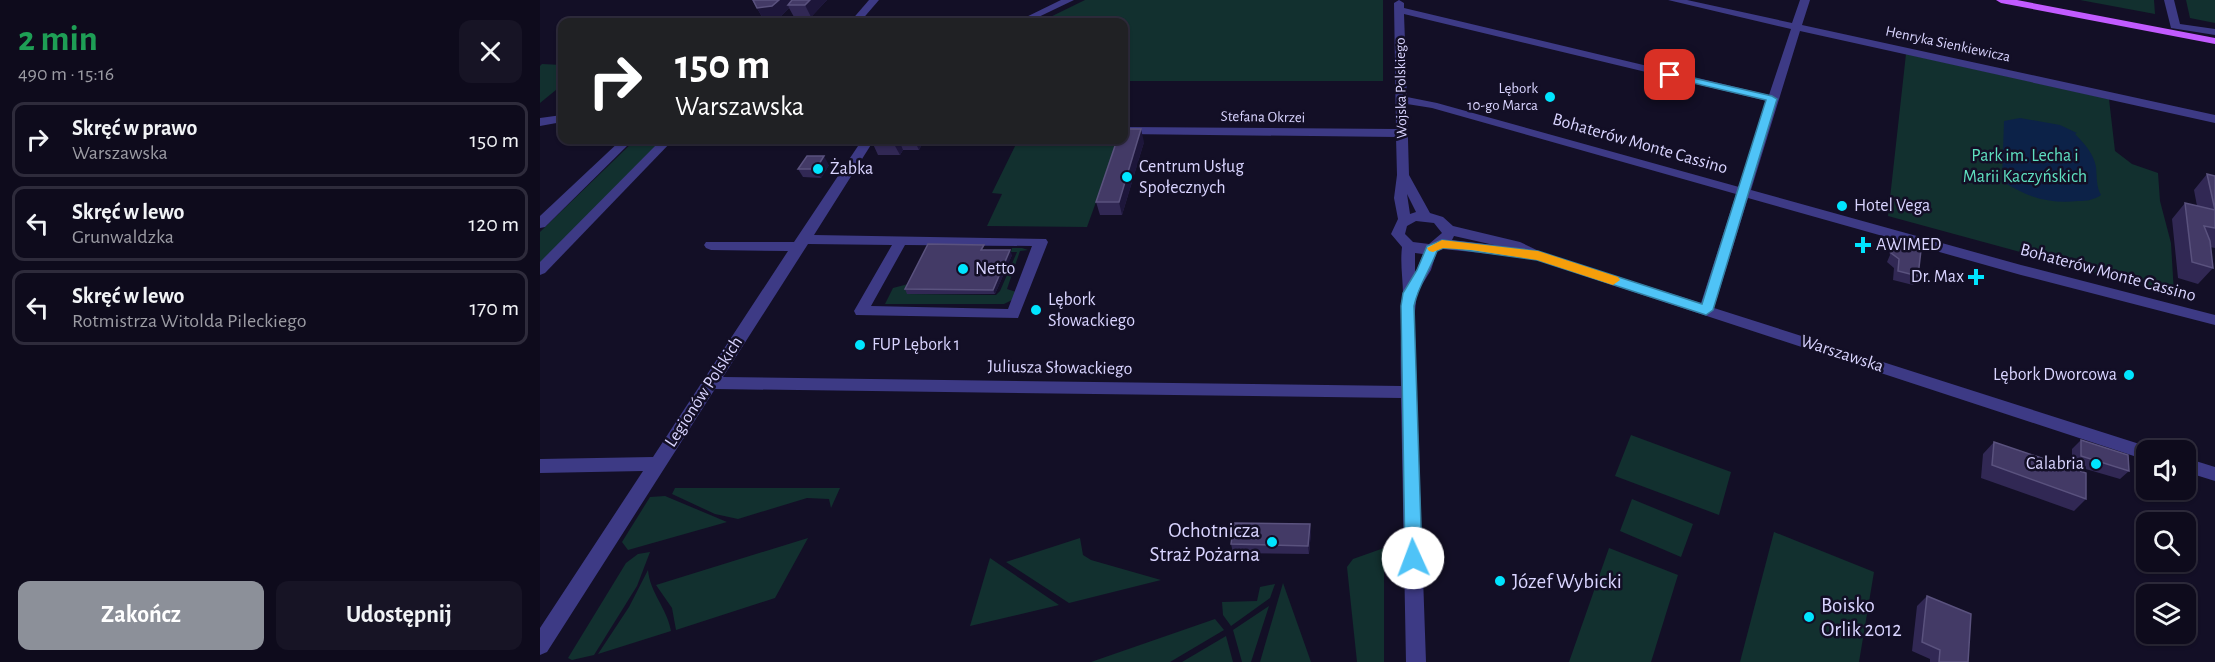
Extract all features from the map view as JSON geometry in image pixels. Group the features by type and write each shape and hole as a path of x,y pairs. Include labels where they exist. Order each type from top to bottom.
{"main road":[{"path":"2001,0 2215,41"},
{"path":"2112,22 2175,27"}],"street":[{"path":"858,18 874,0"},
{"path":"1030,18 1069,0"},
{"name":"Henryka Sienkiewicza","path":"1673,0 2215,119"},
{"path":"1706,310 1805,0"},
{"path":"2169,0 2175,27 2215,32"},
{"path":"1399,5 1772,99"},
{"name":"Wojska Polskiego","path":"1399,5 1403,175 1400,198 1405,220"},
{"name":"Bohaterów Monte Cassino","path":"1402,100 1433,105 2020,270 2215,320"},
{"path":"540,122 558,120"},
{"name":"Stefana Okrzei","path":"1128,131 1402,134"},
{"path":"540,224 623,144"},
{"path":"540,270 663,144"},
{"name":"Legionów Polskich","path":"540,645 865,144"},
{"name":"Wojska Polskiego","path":"1403,175 1425,216"},
{"path":"1410,293 1437,246 1448,238 1449,230 1442,222 1425,216 1405,220 1398,234 1409,247 1407,268 1410,293 1407,320 1416,662"},
{"name":"Warszawska","path":"1449,230 1515,245 1538,256 2136,450"},
{"path":"711,245 901,240 1041,242 1013,314 861,311 901,240"},
{"path":"1409,247 1437,246"},
{"name":"Warszawska","path":"1437,246 1538,256"},
{"name":"Juliusza Słowackiego","path":"710,383 1409,392"},
{"path":"540,466 657,464"},
{"path":"2196,468 2215,474"}],"green space":[{"path":"1085,0 1383,0 1383,81 1128,81 1128,18 1048,18"},
{"path":"2080,0 2154,0 2155,14"},
{"path":"2186,0 2215,0 2215,23 2190,18"},
{"name":"Park im. Lecha i Marii Kaczyńskich","path":"1906,54 2109,99 2115,151 2132,164 2158,173 2160,201 2171,243 2174,294 1888,216"},
{"path":"542,64 558,65 558,88 540,103 540,66"},
{"path":"631,144 658,144 540,265 540,232"},
{"path":"1016,144 1117,144 1087,227 987,226 1002,194 992,193"},
{"path":"1012,248 1028,250 1020,251 1007,289 1016,292 1012,300 1004,304 885,304 893,288 912,283 907,294 996,295 1000,291 1017,252 1011,252"},
{"path":"1631,435 1731,472 1719,515 1615,476"},
{"path":"675,488 840,488 831,508 829,499 807,498 738,519 715,514 672,494"},
{"path":"665,496 727,522 628,550 622,542 650,497"},
{"path":"1632,499 1693,524 1681,557 1620,531"},
{"name":"Boisko Orlik 2012","path":"1774,532 1874,572 1859,662 1740,662"},
{"path":"808,538 775,598 676,630 672,608 656,585"},
{"path":"1080,538 1083,555 1091,560 1161,580 1069,603 1006,562"},
{"path":"1384,548 1384,662 1357,662 1347,567 1353,559"},
{"path":"1609,548 1678,575 1651,662 1569,662"},
{"path":"650,552 637,586 594,655 572,660 568,658 626,563 638,554"},
{"path":"990,558 1059,605 970,626"},
{"path":"648,570 652,586 671,631 598,654 629,607"},
{"path":"1283,583 1311,662 1260,662"},
{"path":"1275,584 1270,598 1231,626 1223,615 1222,602 1257,601 1260,587"},
{"path":"1269,606 1251,662 1242,662 1233,630"},
{"path":"1215,619 1224,630 1170,662 1091,662"},
{"path":"1226,636 1233,662 1182,662"}],"water":[{"path":"2020,118 2060,125 2077,133 2075,134 2093,158 2101,195 2084,201 2047,200 2029,195 2002,181 2004,121"}],"building":[{"path":"753,0 779,0 772,6 757,8"},
{"path":"792,0 810,0 805,5 788,5"},
{"path":"1128,129 1141,129 1119,202 1096,202 1116,144 1128,144"},
{"path":"807,156 824,156 816,169 798,169"},
{"path":"2207,174 2215,176 2215,210"},
{"path":"2185,203 2215,210 2215,228 2204,226 2210,241 2213,268 2192,262"},
{"path":"1894,241 1908,242 1921,250 1918,276 1898,271 1899,259 1891,253 1896,248"},
{"name":"Netto","path":"928,244 984,245 981,250 1010,250 993,290 905,289"},
{"path":"2081,440 2128,455 2129,471 2081,456"},
{"path":"1994,442 2086,473 2086,499 1992,465"},
{"name":"Ochotnicza Straż Pożarna","path":"1234,523 1310,524 1308,546 1231,544"},
{"path":"1927,596 1971,614 1968,662 1939,662 1940,650 1922,642"}],"slow traffic":[{"path":"1433,248 1442,244 1472,246 1538,256 1613,280"}],"place":[{"name":"Lębork 10-go Marca","path":"1550,97"},
{"name":"Żabka","path":"818,169"},
{"name":"Centrum Usług Społecznych","path":"1127,177"},
{"name":"Hotel Vega","path":"1842,206"},
{"name":"AWIMED","path":"1863,245"},
{"name":"Netto","path":"963,269"},
{"name":"Dr. Max","path":"1976,277"},
{"name":"Lębork Słowackiego","path":"1036,310"},
{"name":"FUP Lębork 1","path":"860,345"},
{"name":"Lębork Dworcowa","path":"2129,375"},
{"name":"Calabria","path":"2096,464"},
{"name":"Ochotnicza Straż Pożarna","path":"1272,542"},
{"name":"Józef Wybicki","path":"1500,581"},
{"name":"Boisko Orlik 2012","path":"1809,617"}],"route":[{"path":"1413,558 1407,320 1410,293 1424,270 1431,249 1442,244 1538,256 1706,310 1772,99 1670,75"}]}
